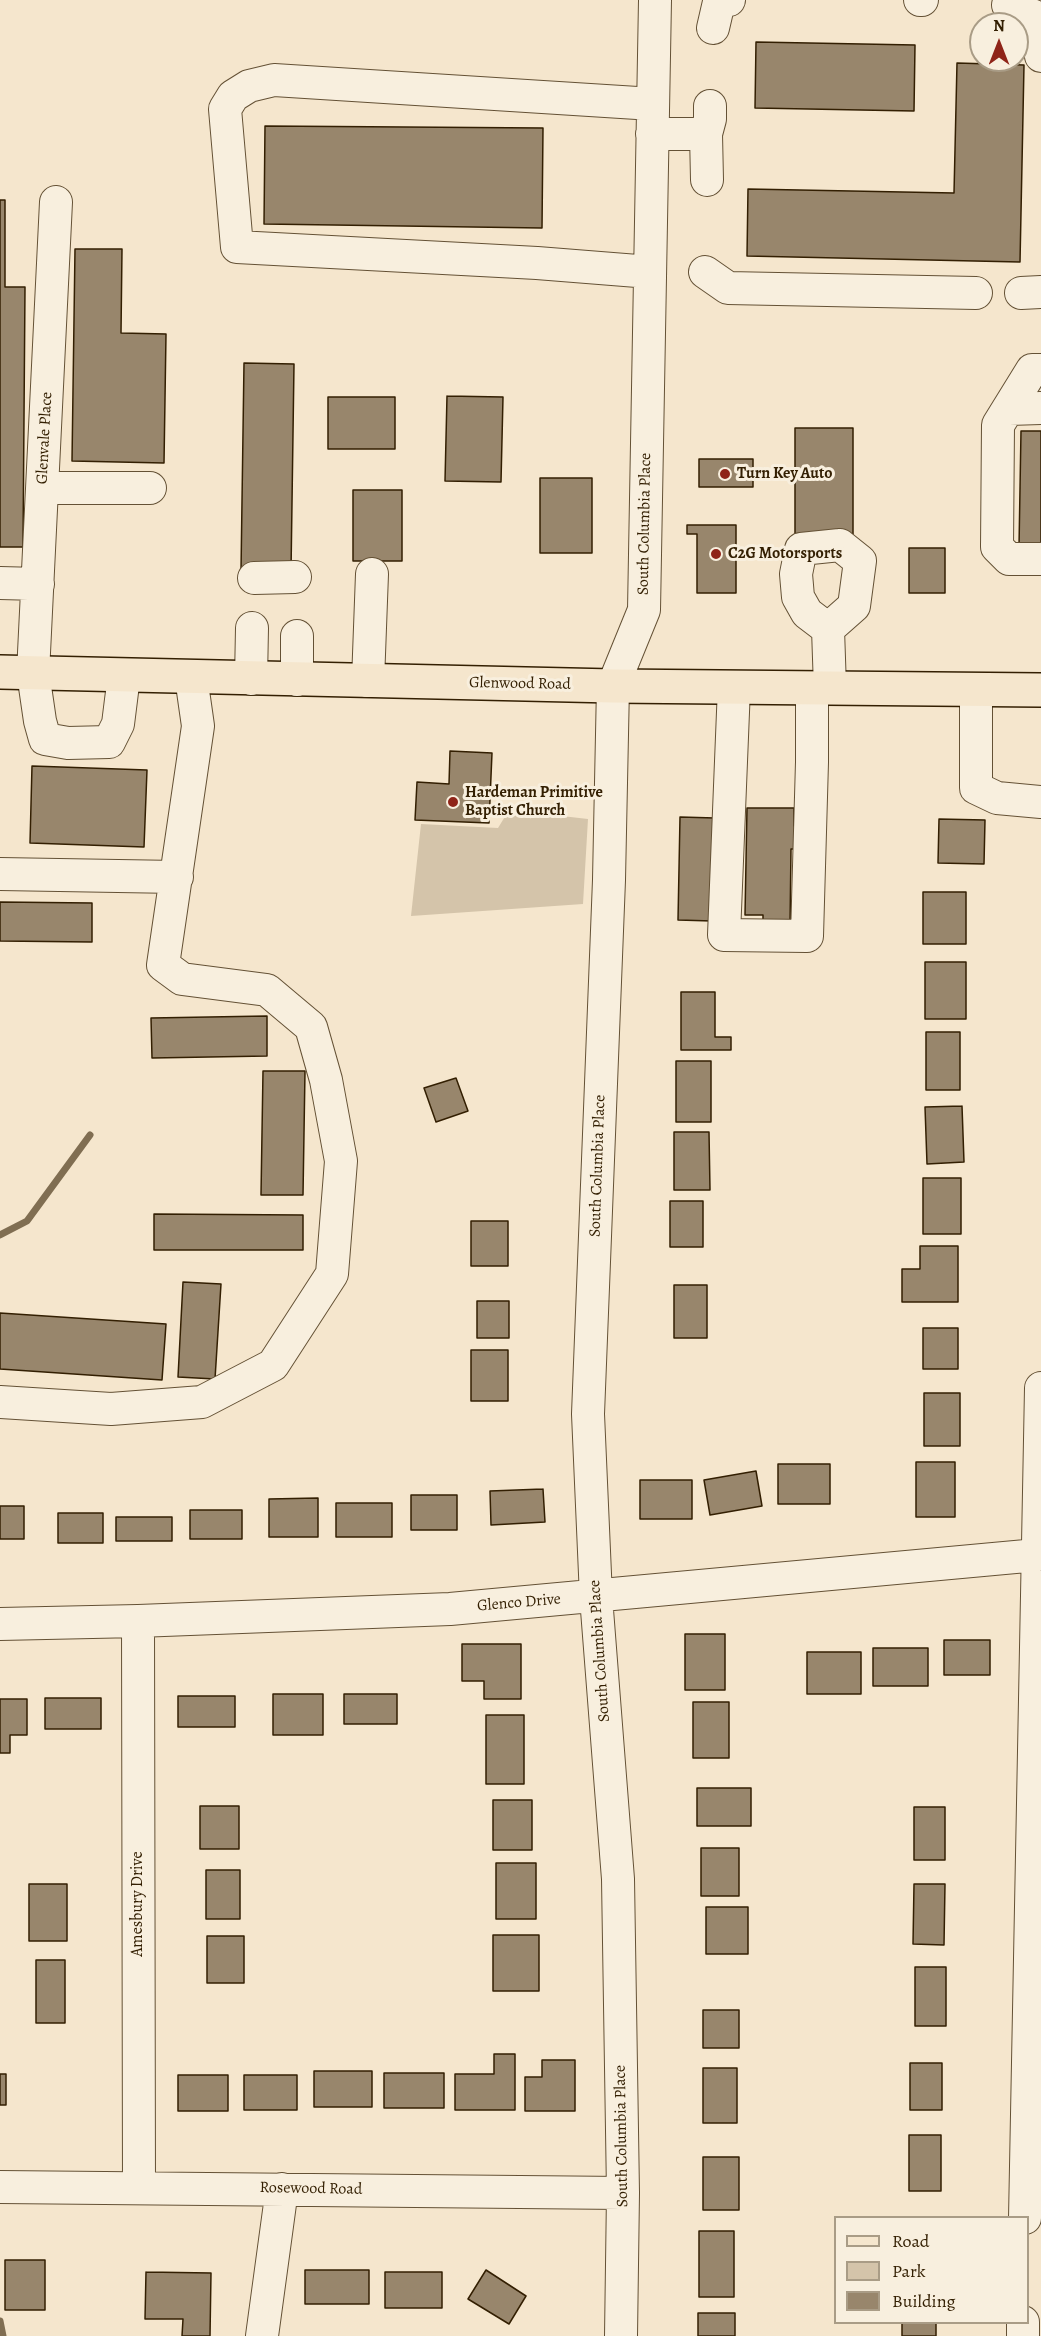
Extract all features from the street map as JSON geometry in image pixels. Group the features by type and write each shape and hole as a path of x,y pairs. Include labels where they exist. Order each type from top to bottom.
{"main road":[{"name":"Glenwood Road","path":"0,672 613,686 1041,690"}],"street":[{"name":"South Columbia Place","path":"621,2336 623,2193 618,1879 596,1597 588,1414 609,880 613,686 644,610 655,0"},
{"path":"713,28 719,2 729,0"},
{"path":"1008,5 1034,16 1041,56"},
{"path":"650,272 537,263 237,247 225,109 233,96 249,86 274,80 652,119 708,120 707,180"},
{"name":"Glenvale Place","path":"56,202 33,673 45,739 68,743 109,742 118,724 124,676"},
{"path":"705,272 728,288 976,293"},
{"path":"1041,370 1032,370 998,425 997,547 1009,559 1041,560"},
{"path":"1009,409 1041,408"},
{"path":"43,488 150,488"},
{"path":"368,681 372,574"},
{"path":"254,578 295,577"},
{"path":"0,583 38,584"},
{"path":"251,679 252,628"},
{"path":"734,687 724,935 807,936 812,762 828,629"},
{"path":"297,636 297,680"},
{"path":"0,1402 111,1409 202,1402 273,1365 332,1274 340,1161 326,1080 311,1027 267,990 182,979 163,965 198,726 191,677"},
{"path":"976,690 976,788 997,798 1041,802"},
{"path":"0,874 177,877"},
{"path":"1025,2216 1041,1388"},
{"name":"Glenco Drive","path":"0,1624 450,1609 1037,1555"},
{"name":"Amesbury Drive","path":"138,1621 139,2187"},
{"name":"Rosewood Road","path":"0,2187 623,2193"},
{"path":"262,2336 282,2189"}],"green space":[{"path":"509,810 588,819 583,904 411,916 421,824 498,828"}],"building":[{"path":"756,42 915,45 914,111 755,108"},
{"path":"957,63 969,63 969,72 1024,72 1020,262 747,256 748,189 954,193"},
{"path":"265,126 543,128 542,228 264,224"},
{"path":"0,200 5,200 5,287 25,287 23,547 0,547"},
{"path":"75,249 122,249 121,333 166,334 164,463 72,461"},
{"path":"244,363 294,364 291,572 241,571"},
{"path":"447,396 503,397 501,482 445,481"},
{"path":"328,397 395,397 395,449 328,449"},
{"path":"795,428 853,428 853,534 795,534"},
{"path":"1021,431 1041,431 1041,547 1019,547"},
{"path":"699,459 753,459 753,487 699,487"},
{"path":"540,478 592,478 592,553 540,553"},
{"path":"353,490 402,490 402,561 353,561"},
{"path":"687,525 736,525 736,593 697,593 697,534 687,534"},
{"path":"909,548 945,548 945,593 909,593"},
{"name":"Hardeman Primitive Baptist Church","path":"450,751 492,753 489,823 415,820 417,782 449,784"},
{"path":"32,766 147,770 144,847 30,843"},
{"path":"747,808 794,808 794,826 801,826 801,849 791,849 790,926 763,925 763,915 745,915"},
{"path":"680,817 715,818 712,921 678,920"},
{"path":"939,819 985,820 984,864 938,863"},
{"path":"923,892 966,892 966,944 923,944"},
{"path":"0,902 92,903 92,942 0,941"},
{"path":"925,962 966,962 966,1019 925,1019"},
{"path":"681,992 715,992 715,1037 731,1037 731,1050 681,1050"},
{"path":"267,1016 267,1056 152,1058 151,1018"},
{"path":"926,1032 960,1032 960,1090 926,1090"},
{"path":"676,1061 711,1061 711,1122 676,1122"},
{"path":"263,1071 305,1071 303,1195 261,1195"},
{"path":"456,1078 468,1111 436,1122 424,1088"},
{"path":"962,1106 964,1162 927,1164 925,1107"},
{"path":"674,1132 709,1132 710,1190 674,1190"},
{"path":"923,1178 961,1178 961,1234 923,1234"},
{"path":"670,1201 703,1201 703,1247 670,1247"},
{"path":"154,1214 303,1215 303,1250 154,1250"},
{"path":"471,1221 508,1221 508,1266 471,1266"},
{"path":"920,1246 958,1246 958,1302 902,1302 902,1269 920,1269"},
{"path":"183,1282 221,1284 215,1379 178,1377"},
{"path":"674,1285 707,1285 707,1338 674,1338"},
{"path":"477,1301 509,1301 509,1338 477,1338"},
{"path":"0,1313 166,1324 162,1380 0,1369"},
{"path":"923,1328 958,1328 958,1369 923,1369"},
{"path":"471,1350 508,1350 508,1401 471,1401"},
{"path":"924,1393 960,1393 960,1446 924,1446"},
{"path":"916,1462 955,1462 955,1517 916,1517"},
{"path":"778,1464 830,1464 830,1504 778,1504"},
{"path":"756,1471 762,1506 710,1515 704,1480"},
{"path":"640,1480 692,1480 692,1519 640,1519"},
{"path":"543,1489 545,1522 491,1525 490,1491"},
{"path":"411,1495 457,1495 457,1530 411,1530"},
{"path":"318,1498 318,1537 269,1537 269,1499"},
{"path":"336,1503 392,1503 392,1537 336,1537"},
{"path":"0,1506 24,1506 24,1539 0,1539"},
{"path":"190,1510 242,1510 242,1539 190,1539"},
{"path":"58,1513 103,1513 103,1543 58,1543"},
{"path":"116,1517 172,1517 172,1541 116,1541"},
{"path":"685,1634 725,1634 725,1690 685,1690"},
{"path":"944,1640 990,1640 990,1675 944,1675"},
{"path":"462,1644 521,1644 521,1699 484,1699 484,1681 462,1681"},
{"path":"873,1648 928,1648 928,1686 873,1686"},
{"path":"807,1652 861,1652 861,1694 807,1694"},
{"path":"273,1694 323,1694 323,1735 273,1735"},
{"path":"344,1694 397,1694 397,1724 344,1724"},
{"path":"178,1696 235,1696 235,1727 178,1727"},
{"path":"45,1698 101,1698 101,1729 45,1729"},
{"path":"0,1699 27,1699 27,1735 10,1735 10,1753 0,1753"},
{"path":"693,1702 729,1702 729,1758 693,1758"},
{"path":"486,1715 524,1715 524,1784 486,1784"},
{"path":"697,1788 751,1788 751,1826 697,1826"},
{"path":"493,1800 532,1800 532,1850 493,1850"},
{"path":"200,1806 239,1806 239,1849 200,1849"},
{"path":"914,1807 945,1807 945,1860 914,1860"},
{"path":"701,1848 739,1848 739,1896 701,1896"},
{"path":"496,1863 536,1863 536,1919 496,1919"},
{"path":"206,1870 240,1870 240,1919 206,1919"},
{"path":"29,1884 67,1884 67,1941 29,1941"},
{"path":"914,1884 945,1884 944,1945 913,1944"},
{"path":"706,1907 748,1907 748,1954 706,1954"},
{"path":"493,1935 539,1935 539,1991 493,1991"},
{"path":"207,1936 244,1936 244,1983 207,1983"},
{"path":"36,1960 65,1960 65,2023 36,2023"},
{"path":"915,1967 946,1967 946,2026 915,2026"},
{"path":"703,2010 739,2010 739,2048 703,2048"},
{"path":"494,2054 515,2054 515,2110 455,2110 455,2074 494,2074"},
{"path":"542,2060 575,2060 575,2111 525,2111 525,2077 542,2077"},
{"path":"910,2063 942,2063 942,2110 910,2110"},
{"path":"703,2068 737,2068 737,2123 703,2123"},
{"path":"314,2071 372,2071 372,2107 314,2107"},
{"path":"384,2073 444,2073 444,2108 384,2108"},
{"path":"0,2074 6,2074 6,2105 0,2105"},
{"path":"178,2075 228,2075 228,2111 178,2111"},
{"path":"244,2075 297,2075 297,2110 244,2110"},
{"path":"909,2135 941,2135 941,2191 909,2191"},
{"path":"703,2157 739,2157 739,2210 703,2210"},
{"path":"699,2231 734,2231 734,2297 699,2297"},
{"path":"5,2260 45,2260 45,2310 5,2310"},
{"path":"305,2270 369,2270 369,2304 305,2304"},
{"path":"486,2270 526,2296 509,2324 468,2299"},
{"path":"146,2272 211,2273 210,2336 182,2336 183,2319 145,2319"},
{"path":"385,2272 442,2272 442,2308 385,2308"},
{"path":"698,2313 735,2313 735,2336 698,2336"},
{"path":"902,2324 936,2324 936,2336 902,2336"}],"waterway":[{"path":"0,1235 27,1221 90,1135"},
{"path":"0,2321 3,2336"}],"place":[{"name":"Turn Key Auto","path":"725,474"},
{"name":"C2G Motorsports","path":"716,554"},
{"name":"Hardeman Primitive Baptist Church","path":"453,802"}]}
